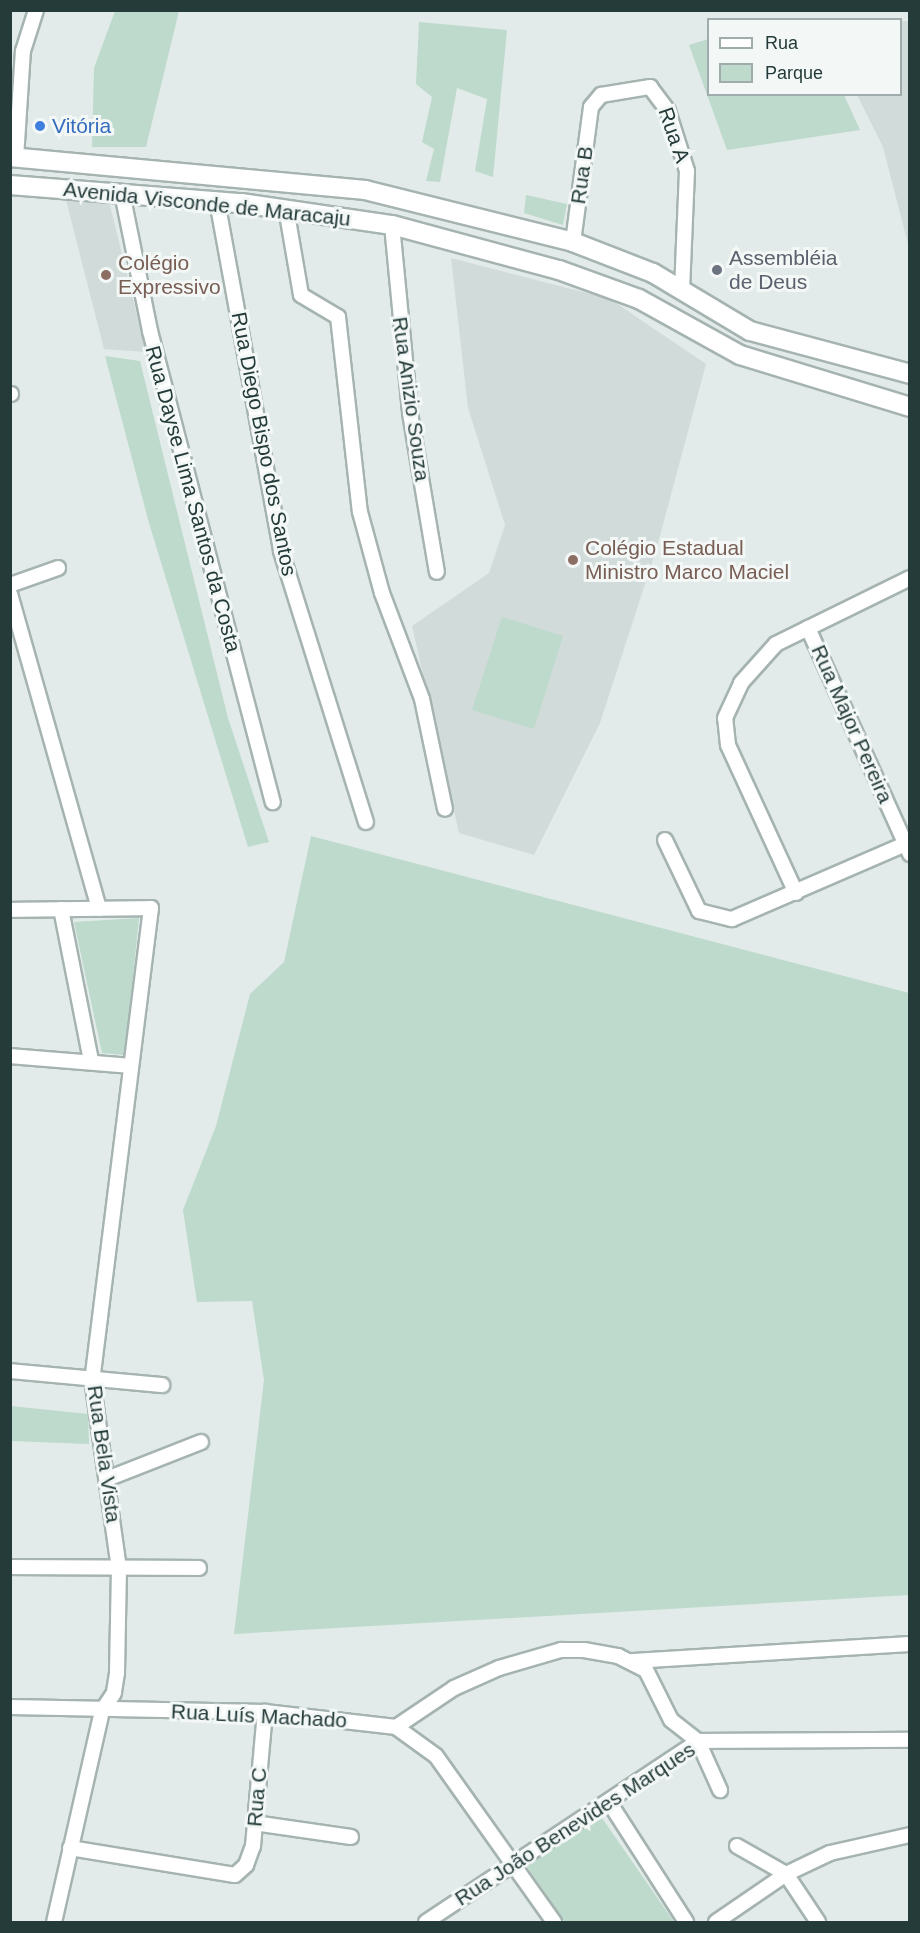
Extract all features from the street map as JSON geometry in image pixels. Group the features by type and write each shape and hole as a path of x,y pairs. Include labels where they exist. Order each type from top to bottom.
{"main road":[{"name":"Avenida Visconde de Maracaju","path":"13,157 332,184 573,242 682,290 717,314 750,331 909,374"},
{"name":"Avenida Visconde de Maracaju","path":"10,185 286,208 392,225 622,292 740,356 909,407"},
{"path":"701,336 716,328 717,314"},
{"path":"740,356 740,342 750,331"}],"street":[{"path":"13,157 17,50 36,10"},
{"name":"Rua A","path":"591,107 601,95 646,86 656,90 668,111 687,171 682,290"},
{"name":"Rua B","path":"573,242 591,107"},
{"name":"Rua Dayse Lima Santos da Costa","path":"122,193 150,331 273,802"},
{"name":"Rua Diego Bispo dos Santos","path":"217,201 281,551 366,822"},
{"path":"286,208 301,295 338,317 360,512 382,593 427,716 445,809"},
{"name":"Rua Anizio Souza","path":"392,225 410,413 437,572"},
{"path":"10,585 58,568"},
{"path":"796,893 728,745 725,718 741,683 776,644 909,578"},
{"path":"10,594 99,909 10,910"},
{"name":"Rua Major Pereira","path":"808,628 908,847"},
{"path":"665,840 699,911 707,915 741,917 908,847"},
{"name":"Rua Bela Vista","path":"54,1923 102,1711 114,1693 117,1673 119,1568 92,1379 151,908 99,909"},
{"path":"61,909 91,1061"},
{"path":"10,1056 131,1066"},
{"path":"10,1371 162,1385"},
{"path":"107,1479 201,1442"},
{"path":"10,1567 199,1568"},
{"path":"554,1923 436,1756 396,1727 454,1688 533,1657 584,1650 632,1661 909,1644"},
{"path":"632,1661 646,1670 671,1720 698,1741 720,1790"},
{"name":"Rua Luís Machado","path":"10,1707 102,1711 265,1712 396,1727"},
{"name":"Rua C","path":"70,1848 235,1875 251,1854 265,1712"},
{"name":"Rua João Benevides Marques","path":"426,1923 698,1741 909,1740"},
{"path":"609,1802 686,1923"},
{"path":"254,1823 351,1837"},
{"path":"716,1923 786,1874 848,1845 909,1835"},
{"path":"737,1846 786,1874 818,1923"}],"shaded area":[{"path":"902,21 910,21 909,248 883,147 858,96 902,96"},
{"name":"Colégio Expressivo","path":"66,200 109,201 146,352 104,349"},
{"name":"Colégio Estadual Ministro Marco Maciel","path":"451,258 610,299 706,364 657,547 600,723 534,855 459,833 412,626 489,573 505,525 468,408"}],"green space":[{"path":"115,11 179,11 146,147 92,147 94,68"},
{"path":"419,22 507,30 493,177 475,171 487,99 457,88 440,182 426,181 434,149 422,142 432,97 416,84"},
{"path":"707,39 707,95 689,45"},
{"path":"707,96 844,96 860,130 727,150"},
{"path":"526,195 567,204 563,225 524,213"},
{"path":"105,356 140,361 228,718 269,842 248,847 149,523"},
{"path":"502,617 563,636 534,729 472,710"},
{"path":"311,836 909,993 909,1595 234,1634 264,1380 252,1301 197,1302 183,1210 216,1126 250,994 284,962"},
{"path":"139,918 125,1055 102,1053 74,922"},
{"path":"11,1406 88,1414 89,1444 11,1441"},
{"path":"600,1815 674,1922 565,1922 526,1865"}],"place":[{"name":"Vitória","path":"40,126"},
{"name":"Assembléia de Deus","path":"717,270"},
{"name":"Colégio Expressivo","path":"106,275"},
{"name":"Colégio Estadual Ministro Marco Maciel","path":"573,560"}]}
